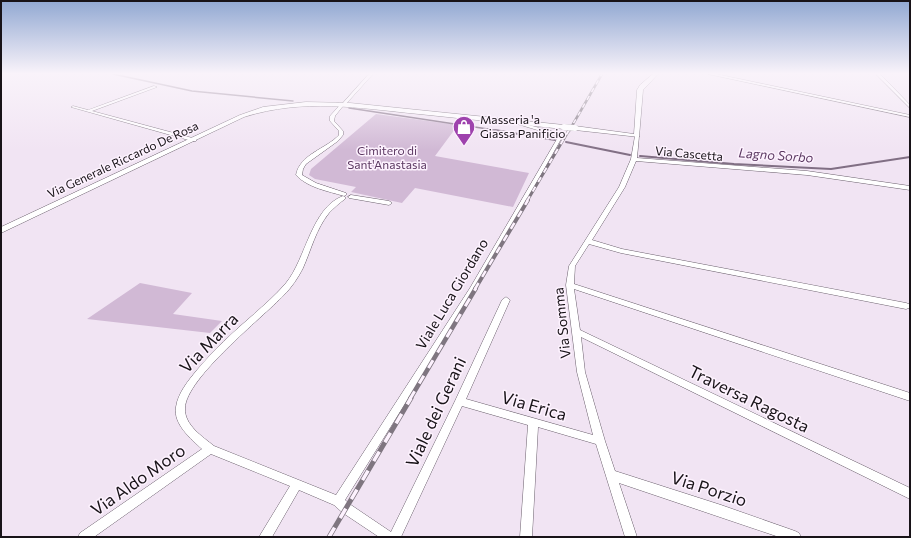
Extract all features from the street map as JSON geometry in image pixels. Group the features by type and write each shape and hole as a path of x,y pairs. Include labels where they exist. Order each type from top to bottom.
{"main road":[{"name":"Via Somma","path":"637,136 639,99"},
{"name":"Via Generale Riccardo De Rosa","path":"1,230 242,116 268,108 299,103 516,122 637,136"}],"street":[{"path":"88,111 121,99"},
{"path":"349,99 332,116 331,121 334,126 341,131 341,136 332,144 303,163 298,170 299,175 303,179 346,196 389,203"},
{"path":"830,99 910,116"},
{"path":"902,99 910,108"},
{"path":"72,107 194,140"},
{"name":"Viale Luca Giordano","path":"338,501 473,288 559,139 559,136 556,134 516,122"},
{"name":"Via Somma","path":"631,537 600,441 581,372 570,285 572,266 622,187 634,159 637,136"},
{"name":"Via Cascetta","path":"634,159 806,173 910,188"},
{"name":"Via Marra","path":"346,196 334,204 321,218 292,282 205,367 184,394 180,407 181,416 195,436 210,449 338,501 346,509 389,537"},
{"path":"588,241 621,250 906,306"},
{"path":"570,285 910,397"},
{"name":"Viale dei Gerani","path":"395,537 506,300"},
{"name":"Traversa Ragosta","path":"575,331 910,494"},
{"name":"Via Erica","path":"460,401 600,441"},
{"path":"526,537 533,422"},
{"name":"Via Aldo Moro","path":"84,537 210,449"},
{"name":"Via Porzio","path":"611,475 795,537"},
{"path":"265,537 297,484"}],"green space":[{"name":"Cimitero di Sant'Anastasia","path":"376,114 458,125 435,156 529,173 513,207 415,188 402,203 351,192 356,187 315,179 309,175 311,169"},
{"path":"140,283 192,293 173,314 222,321 210,333 87,319"}],"waterway":[{"name":"Lagno Sorbo","path":"274,99 293,101"},
{"name":"Lagno Sorbo","path":"349,108 501,131"},
{"name":"Lagno Sorbo","path":"495,130 501,131"},
{"name":"Lagno Sorbo","path":"501,131 555,140"},
{"name":"Lagno Sorbo","path":"566,142 630,155"},
{"name":"Lagno Sorbo","path":"640,156 734,164 831,169 910,157"}],"railway":[{"path":"569,131 587,99"},
{"path":"527,201 569,130"},
{"path":"475,289 528,200"},
{"path":"410,399 476,288"},
{"path":"329,537 411,398"}],"place":[{"name":"Masseria 'a Giassa Panificio","path":"464,146"}]}
